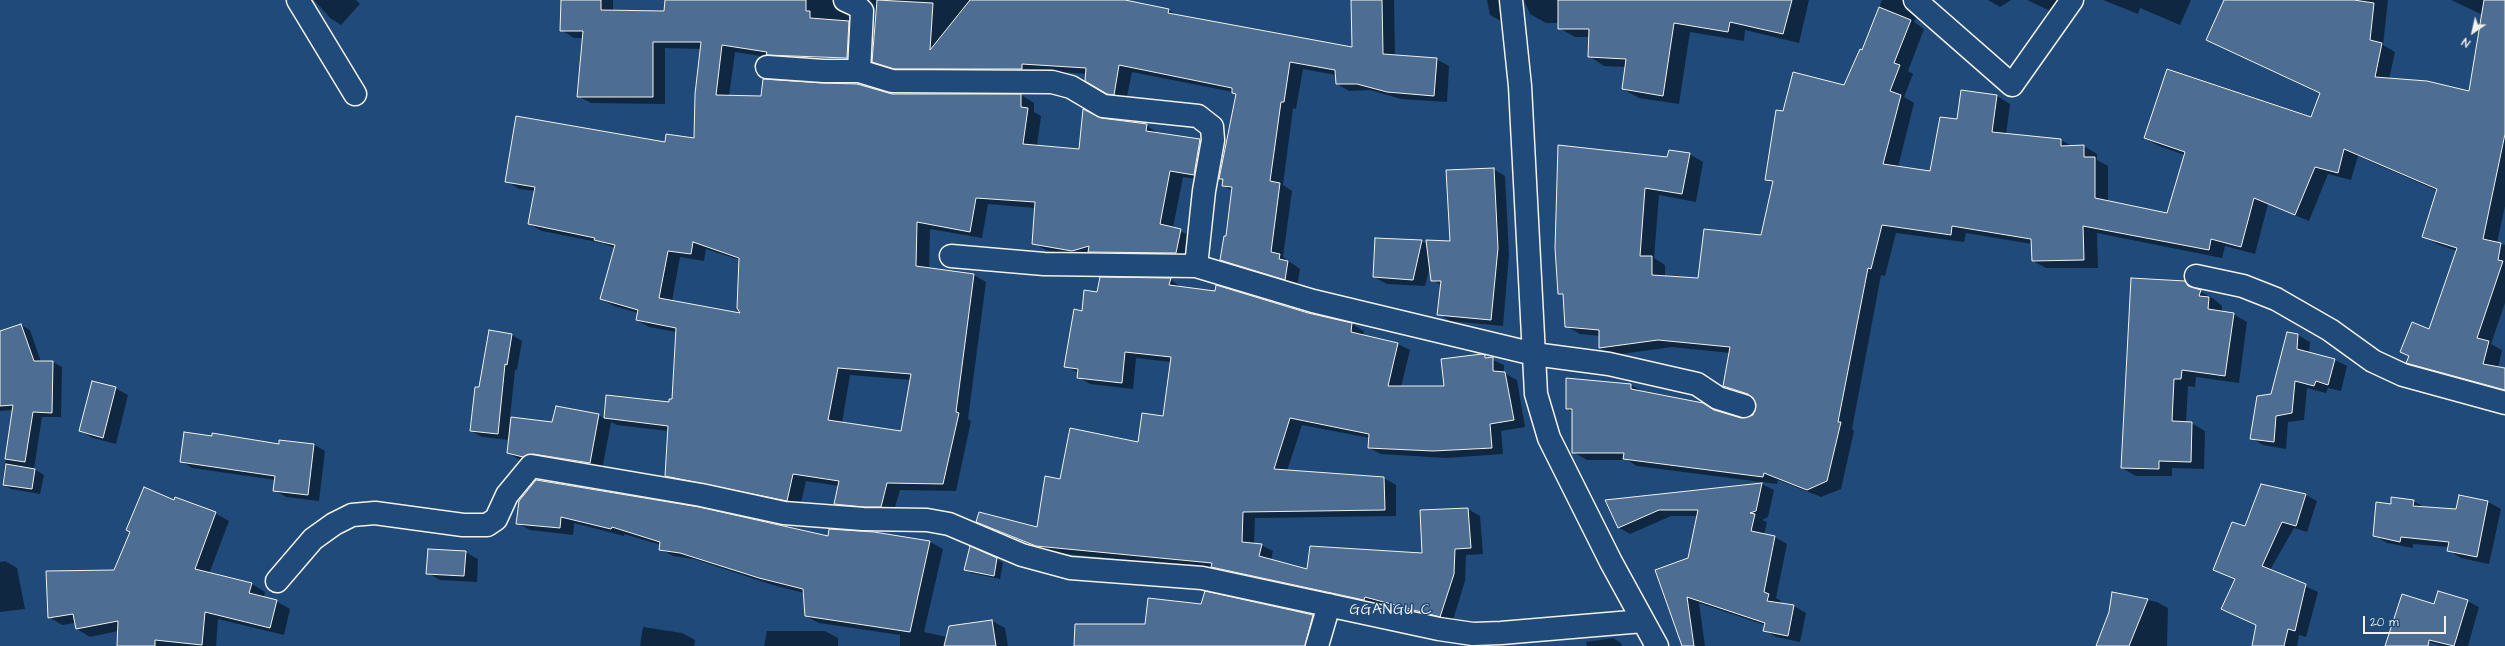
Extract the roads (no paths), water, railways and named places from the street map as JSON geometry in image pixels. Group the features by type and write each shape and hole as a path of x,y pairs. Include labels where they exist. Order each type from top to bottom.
{"street":[{"path":"298,0 355,94"},
{"path":"845,0 856,5 862,11 859,71"},
{"path":"1511,0 1520,86 1536,394 1549,438 1611,562 1657,646"},
{"path":"1915,0 2012,85 2072,0"},
{"path":"767,67 824,71 859,71 892,81 1052,82 1072,86 1103,106 1198,116 1212,126 1213,140 1204,191 1196,266"},
{"path":"950,256 1044,264 1196,266 1313,301 1534,354 1609,364 1696,384 1718,398 1744,406"},
{"path":"2196,276 2243,286 2276,299 2330,330 2373,361 2403,375 2505,403"},
{"path":"277,581 313,538 334,524 352,515 375,513 463,526 487,525 496,519 507,495 531,466 701,495 784,513 863,519 926,520 949,524 1022,555 1070,568 1202,578 1424,626 1473,634 1643,621"},
{"path":"1317,646 1329,605"}],"district":[{"name":"GGANGU C","path":"1391,611"}]}
